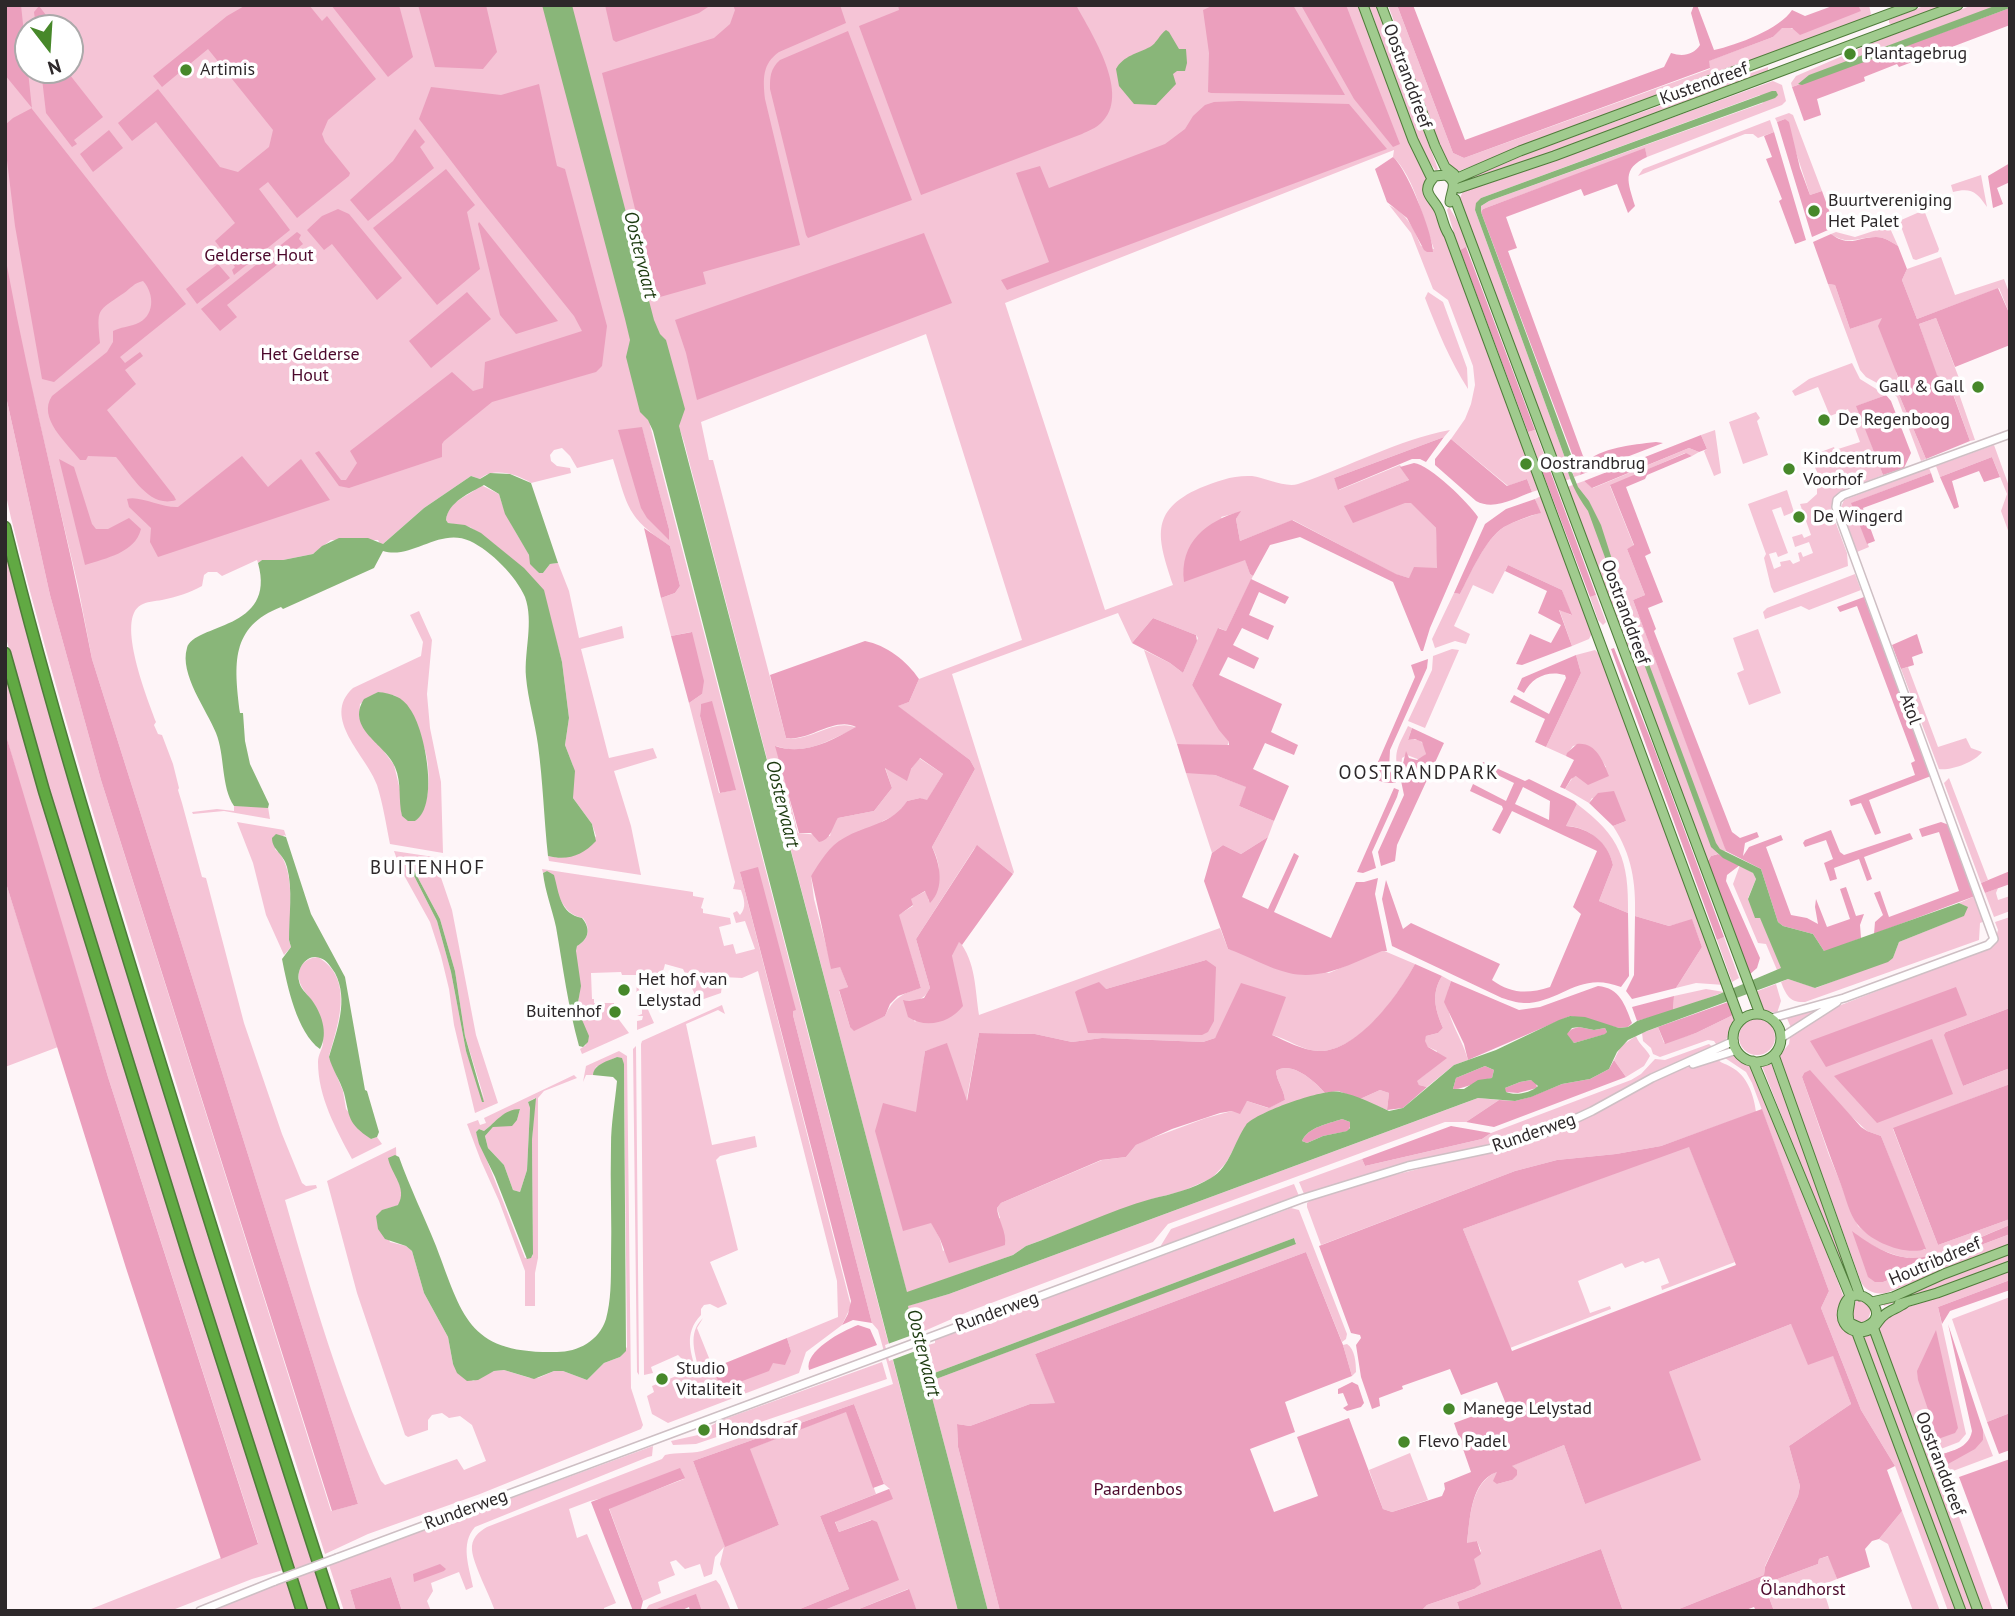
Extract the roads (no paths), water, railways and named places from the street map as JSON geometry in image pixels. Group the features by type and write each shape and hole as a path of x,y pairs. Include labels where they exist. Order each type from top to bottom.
{"highway":[{"path":"5,527 73,783 334,1611"},
{"path":"5,653 73,884 302,1611"}],"main road":[{"name":"Oostranddreef","path":"1363,5 1421,158 1439,175"},
{"name":"Oostranddreef","path":"1381,5 1435,146 1439,175"},
{"name":"Kustendreef","path":"1456,181 1520,151 1913,5"},
{"name":"Kustendreef","path":"1456,181 1553,156 1958,5"},
{"path":"1439,175 1456,181 1446,202 1429,195 1428,188 1439,175"},
{"name":"Oostranddreef","path":"1446,202 1462,221 1759,1014"},
{"name":"Oostranddreef","path":"1446,202 1449,235 1740,1021"},
{"path":"1759,1014 1772,1018 1779,1027 1781,1038 1774,1055 1764,1060 1753,1061 1745,1058 1735,1045 1735,1030 1740,1021 1749,1015 1759,1014"},
{"path":"1774,1055 1851,1267 1861,1287 1879,1297 1900,1292"},
{"path":"1753,1061 1840,1277 1852,1298 1872,1302 1875,1321 1861,1328 1850,1323 1847,1313 1852,1298 1851,1267"},
{"name":"Houtribdreef","path":"1872,1302 1885,1300 2010,1249"},
{"name":"Houtribdreef","path":"1857,1333 1863,1333 1885,1308 2010,1266"},
{"name":"Oostranddreef","path":"1852,1298 1842,1313 1843,1321 1857,1333 1961,1611"},
{"name":"Oostranddreef","path":"1875,1321 1978,1611"}],"street":[{"name":"Atol","path":"1772,1018 1844,998 1987,945 1994,939 1836,507 1837,500 2010,434"},
{"name":"Atol","path":"1781,1038 1844,998"},
{"name":"Runderweg","path":"200,1611 1316,1194 1408,1166 1508,1144 1547,1132 1678,1067 1735,1045"}],"place":[{"name":"Plantagebrug","path":"1850,54"},
{"name":"Artimis","path":"186,70"},
{"name":"Buurtvereniging Het Palet","path":"1814,211"},
{"name":"Gall & Gall","path":"1978,387"},
{"name":"De Regenboog","path":"1824,420"},
{"name":"Oostrandbrug","path":"1526,464"},
{"name":"Kindcentrum Voorhof","path":"1789,469"},
{"name":"De Wingerd","path":"1799,517"},
{"name":"Het hof van Lelystad","path":"624,990"},
{"name":"Buitenhof","path":"615,1012"},
{"name":"Studio Vitaliteit","path":"662,1379"},
{"name":"Manege Lelystad","path":"1449,1409"},
{"name":"Hondsdraf","path":"704,1430"},
{"name":"Flevo Padel","path":"1404,1442"}],"district":[{"name":"OOSTRANDPARK","path":"1419,774"},
{"name":"BUITENHOF","path":"428,869"}],"water label":[{"name":"Oostervaart","path":"640,255"},
{"name":"Oostervaart","path":"782,804"},
{"name":"Oostervaart","path":"923,1353"}],"park label":[{"name":"Gelderse Hout","path":"259,256"},
{"name":"Het Gelderse Hout","path":"310,365"},
{"name":"Paardenbos","path":"1138,1490"},
{"name":"Ölandhorst","path":"1803,1590"}]}
